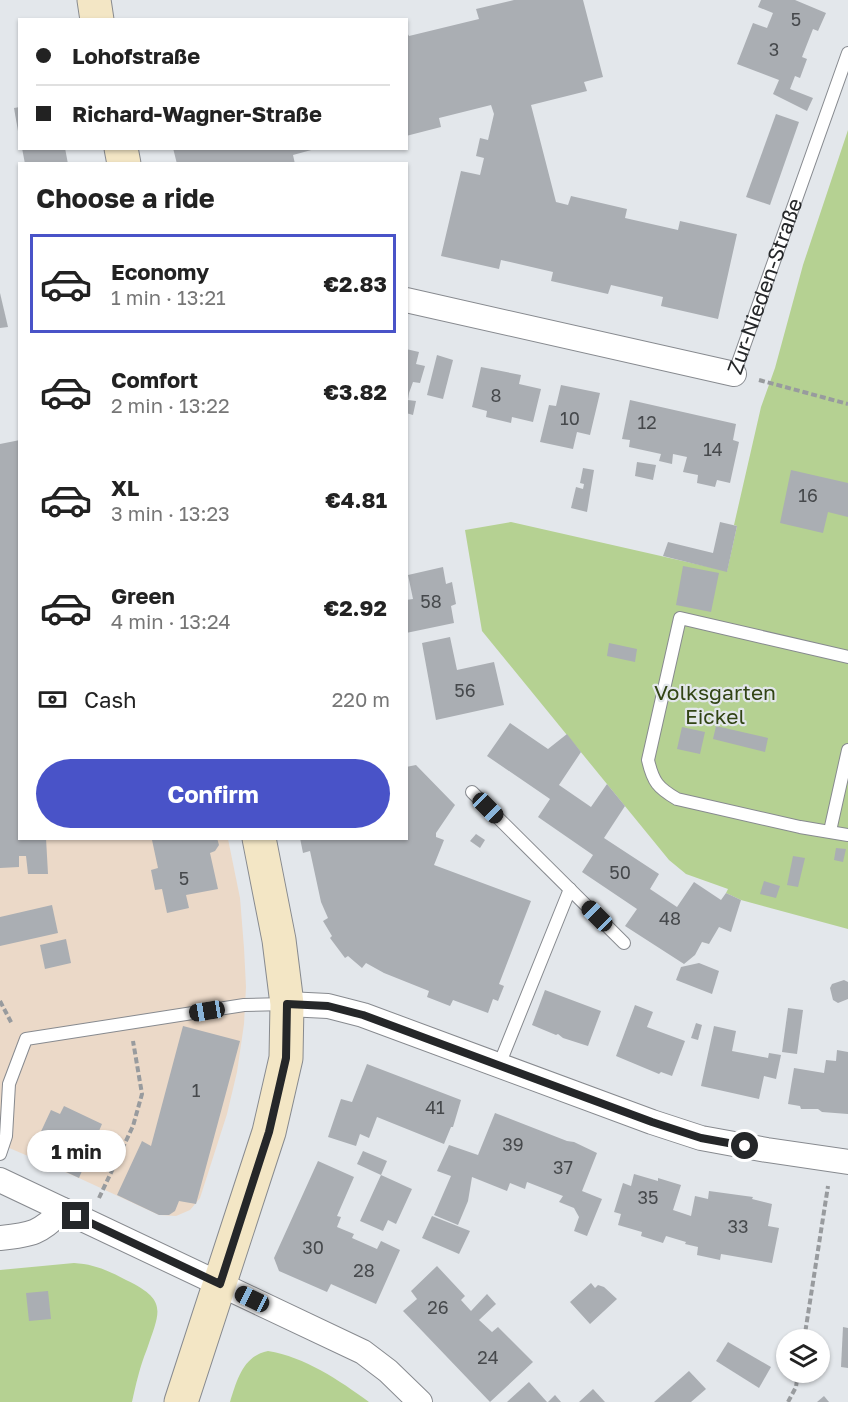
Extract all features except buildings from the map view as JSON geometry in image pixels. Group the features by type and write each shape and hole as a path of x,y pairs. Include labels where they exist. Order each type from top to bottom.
{"street":[{"path":"94,0 97,18"},
{"name":"Zur-Nieden-Straße","path":"408,300 734,374"},
{"path":"181,1402 269,1132 286,1058 287,1004 279,940 260,840"},
{"path":"287,1004 328,1006 363,1015 701,1138 840,1161"},
{"path":"0,1180 363,1352 388,1371 420,1402"},
{"path":"0,1238 27,1236 46,1226 63,1210"}],"lane":[{"name":"Zur-Nieden-Straße","path":"734,374 848,53"},
{"path":"848,657 680,618 648,760 651,776 662,790 677,799 800,827 848,835"},
{"path":"830,831 848,750"},
{"path":"472,792 624,943"},
{"path":"499,1065 570,889"},
{"path":"0,1154 6,1136 9,1084 26,1039 244,1005 287,1004"}],"path":[{"path":"734,374 848,404"},
{"path":"88,1222 133,1126 142,1095 130,1023"},
{"path":"806,1329 840,1161"},
{"path":"788,1402 797,1383"}],"shaded area":[{"path":"0,494 18,804 18,840 228,840 240,898 246,987 244,1024 237,1072 227,1114 200,1198 190,1210 176,1216 159,1215 0,1144"}],"green space":[{"name":"Volksgarten Eickel","path":"848,130 848,929 741,900 726,893 728,889 686,874 669,860 482,631 465,530 511,522 727,571 737,526 734,525 761,407 775,368 803,265"},
{"path":"74,1263 95,1266 114,1274 139,1287 155,1301 157,1316 155,1325 140,1368 132,1402 0,1402 0,1270"},
{"path":"268,1351 308,1364 334,1378 369,1402 230,1402 242,1370 252,1358"}],"route":[{"path":"76,1216 220,1284 269,1132 286,1058 287,1004 328,1006 363,1015 652,1122 701,1138 745,1146"}]}
